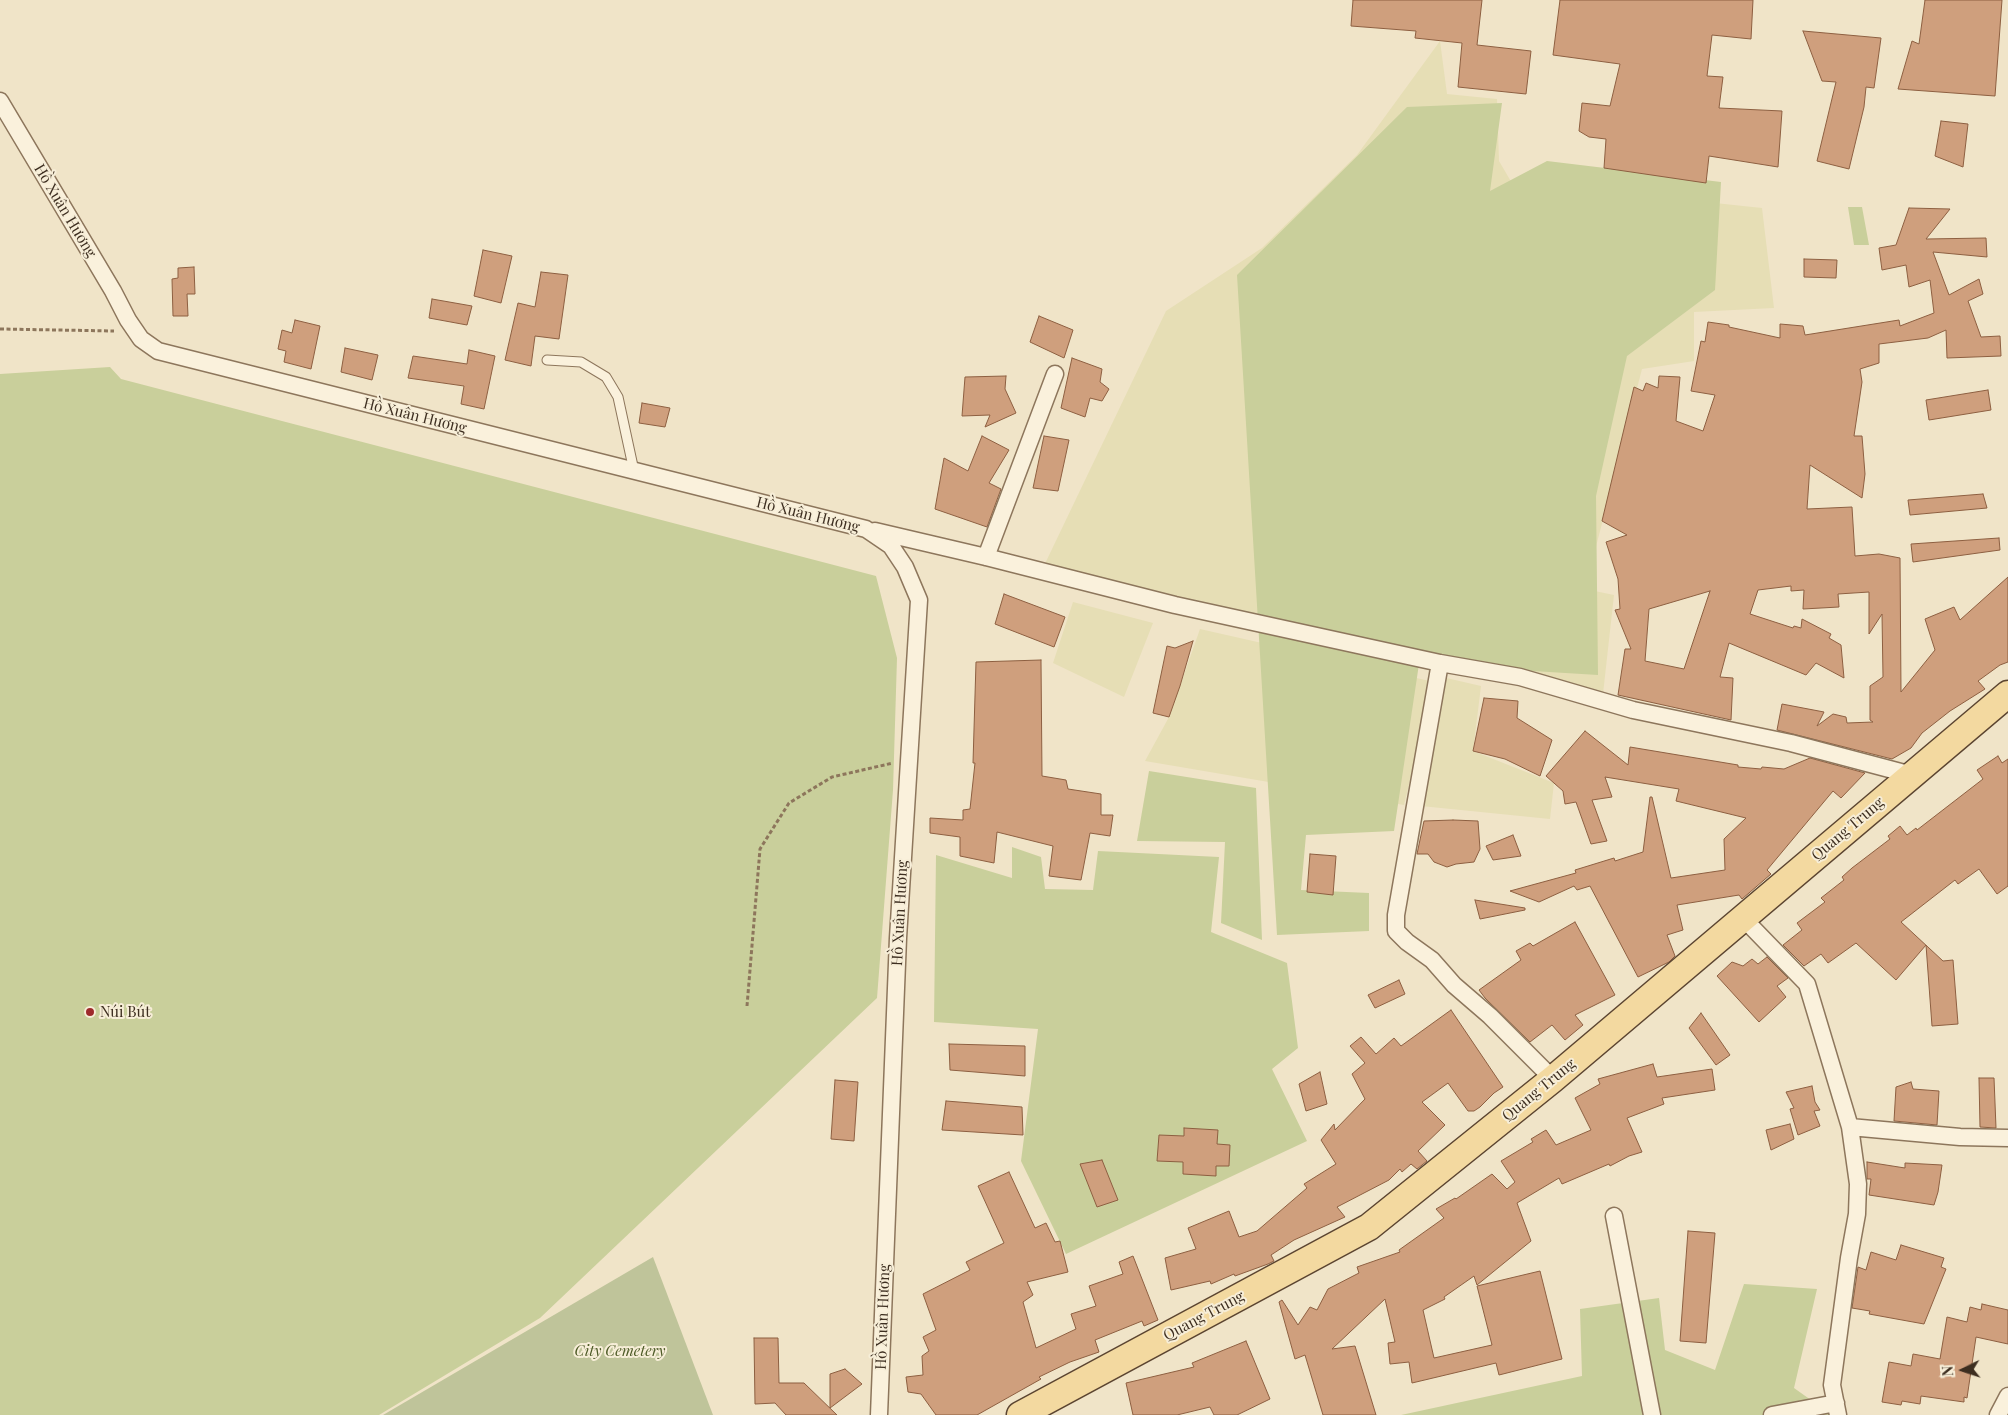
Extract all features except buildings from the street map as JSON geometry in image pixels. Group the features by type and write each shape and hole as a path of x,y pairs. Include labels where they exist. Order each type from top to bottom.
{"main road":[{"name":"Quang Trung","path":"1020,1415 1369,1227 1553,1079 2008,694"}],"street":[{"name":"Hồ Xuân Hương","path":"0,101 141,339 158,352 866,529 891,546 905,567 919,600 898,938 879,1415"},
{"path":"986,557 1055,374"},
{"path":"866,529 1175,605 1440,663 1520,677 1633,710 1791,743 1912,775"},
{"path":"1440,663 1396,915 1396,931 1407,942 1432,960 1454,985 1490,1016 1553,1079"},
{"path":"1743,918 1807,984 1850,1127 1858,1184 1857,1214 1849,1258 1832,1385 1837,1409 1772,1415"},
{"path":"1850,1127 1960,1137 2008,1138"},
{"path":"1614,1216 1652,1415"},
{"path":"1998,1415 2008,1396"}],"lane":[{"path":"547,360 581,362 606,377 618,397 634,471"}],"path":[{"path":"0,329 136,331"},
{"path":"747,1006 760,849 789,803 832,777 909,760"}],"shaded area":[{"path":"1440,41 1447,94 1497,99 1499,161 1523,202 1531,172 1604,168 1621,193 1762,208 1774,308 1694,312 1694,361 1642,369 1585,589 1614,595 1602,703 1041,572 1166,311 1262,248 1357,155"},
{"path":"1073,602 1153,623 1124,697 1053,663"},
{"path":"1200,629 1434,682 1404,805 1145,761 1169,717"},
{"path":"1442,677 1481,686 1473,751 1554,783 1550,819 1421,806"}],"green space":[{"path":"1502,103 1490,191 1547,161 1721,182 1715,290 1627,356 1596,496 1598,675 1419,664 1394,831 1306,835 1301,890 1369,893 1369,931 1277,935 1237,275 1407,107"},
{"path":"1848,207 1862,207 1869,245 1854,245"},
{"path":"110,367 121,379 876,576 897,658 893,790 877,998 540,1318 379,1415 0,1415 0,374"},
{"path":"1149,771 1256,788 1262,940 1221,923 1225,842 1137,841"},
{"path":"1012,847 1041,857 1045,889 1093,890 1098,851 1219,857 1211,932 1287,963 1298,1048 1272,1069 1307,1141 1066,1254 1021,1161 1038,1029 934,1022 936,855 1012,878"},
{"name":"City Cemetery","path":"653,1257 713,1415 383,1415"},
{"path":"1744,1284 1817,1289 1794,1388 1832,1415 1401,1415 1582,1376 1580,1309 1659,1298 1665,1350 1715,1370"}],"place":[{"name":"Núi Bút","path":"90,1012"}]}
